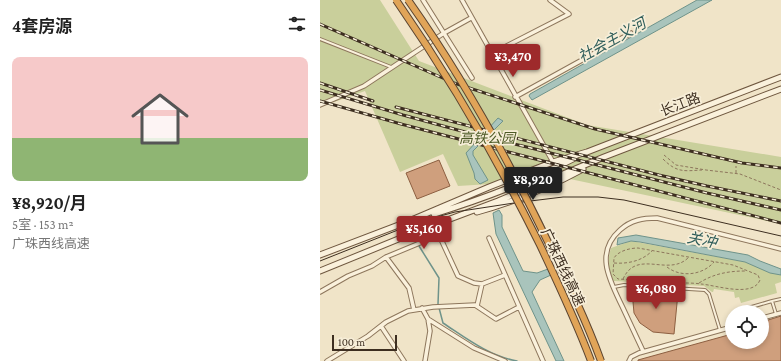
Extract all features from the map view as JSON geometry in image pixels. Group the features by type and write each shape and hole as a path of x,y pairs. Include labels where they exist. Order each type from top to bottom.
{"highway":[{"name":"广珠西线高速","path":"396,0 436,59 472,118 503,174 553,272 580,332 591,361"},
{"name":"广珠西线高速","path":"408,0 442,51 508,164 560,267 601,361"}],"main road":[{"name":"长江路","path":"320,255 409,221 553,162 587,152 781,77"},
{"name":"长江路","path":"320,271 451,218 498,201 604,157 781,89"},
{"name":"长江路","path":"409,221 464,204 544,174 587,152"}],"street":[{"path":"423,0 472,78"},
{"path":"462,0 515,97 553,162"},
{"path":"491,54 569,14 550,0"},
{"path":"320,104 364,86 444,33 471,18"},
{"path":"515,97 631,33"},
{"path":"643,351 609,279 606,266 606,258 610,243 618,231 624,226 642,219 663,219 781,249"},
{"path":"320,292 348,276 372,266 386,257 439,235 458,276 474,283 482,284 505,275"},
{"path":"489,238 542,361"},
{"path":"386,257 409,288 414,310"},
{"path":"477,306 482,284"},
{"path":"327,361 361,340 386,322 408,311 444,306 477,306 496,318 519,307"},
{"path":"422,308 428,319 430,332 424,361"},
{"path":"769,316 781,313"},
{"path":"428,319 474,348 504,361"},
{"path":"380,326 404,361"},
{"path":"630,361 633,355 643,351 725,329"}],"lane":[{"path":"320,39 392,68"},
{"path":"613,288 624,285 703,289 708,292 720,330"},
{"path":"760,305 781,299"},
{"path":"772,302 776,314"}],"path":[{"path":"664,155 676,165 736,173 781,190"},
{"path":"663,159 671,167 678,170 706,170"},
{"path":"736,166 736,173"},
{"path":"632,248 652,251 732,265 759,277 760,280 758,285 738,290 698,283 618,280 614,277 614,258 617,254 632,248"},
{"path":"614,263 636,261 652,251"},
{"path":"666,266 679,264 689,257"},
{"path":"623,280 629,271 640,264 652,263 666,266 676,272 691,274 706,269 714,262"},
{"path":"698,283 706,278 721,273 747,271"},
{"path":"682,283 682,288"}],"green space":[{"name":"高铁公园","path":"320,0 380,0 419,61 587,125 781,157 781,224 570,179 458,186 443,154 400,172 365,91 320,107"},
{"path":"631,241 745,262 781,275 781,282 775,284 777,293 741,303 739,297 735,298 734,292 714,289 712,292 704,286 614,281 611,278 609,270 609,256 611,248"}],"water":[{"path":"697,0 712,0 532,100 529,96 530,94"},
{"path":"498,118 503,121 473,151 473,155 488,180 480,184 475,179 466,153"},
{"path":"499,210 502,215 502,227 523,271 537,273 548,269 551,275 540,280 532,292 564,361 556,361 496,234 493,213"},
{"path":"636,235 748,255 781,269 781,275 770,273 745,262 640,242 631,241 617,245 618,238"}],"building":[{"path":"439,160 450,186 417,199 406,173"},
{"path":"632,291 678,293 674,334 653,332 640,323 634,313"},
{"path":"781,316 781,361 638,361 725,336 725,349 769,349 769,320"}],"waterway":[{"path":"419,246 439,278 438,304 443,323 487,351 507,359 517,361"}],"tram line":[{"path":"320,261 418,222 455,212 563,197 598,197 624,200 781,236"}],"railway":[{"path":"320,24 454,83 595,129 742,163 781,168"},
{"path":"320,83 373,101"},
{"path":"320,90 465,132 707,193 781,210"},
{"path":"320,101 401,124 781,223"},
{"path":"396,107 659,175 781,201"}],"water label":[{"name":"社会主义河","path":"612,40"},
{"name":"关冲","path":"702,240"}]}
